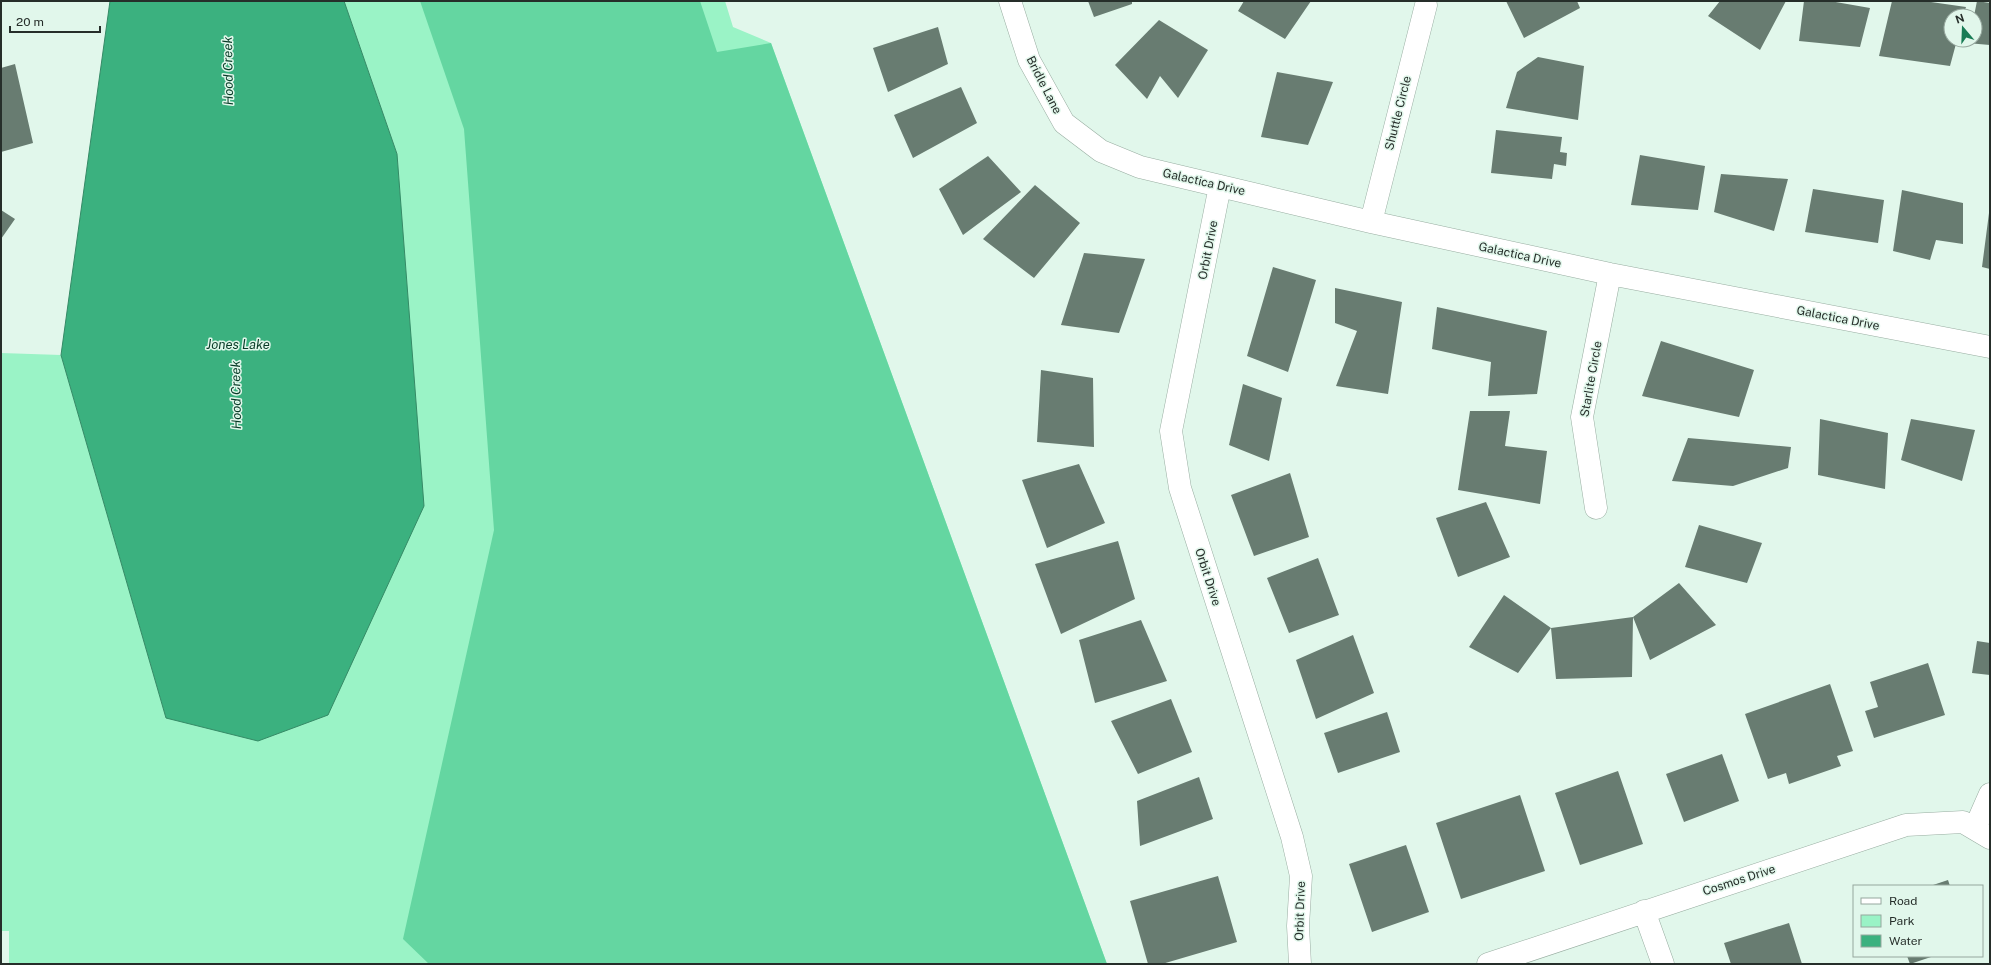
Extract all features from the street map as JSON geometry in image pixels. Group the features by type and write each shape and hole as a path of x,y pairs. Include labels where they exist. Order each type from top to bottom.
{"street":[{"name":"Bridle Lane","path":"1010,1 1029,60 1064,123"},
{"name":"Shuttle Circle","path":"1371,222 1426,5"},
{"name":"Galactica Drive","path":"1064,123 1101,150 1140,167 1371,222 1610,274 1990,347"},
{"name":"Orbit Drive","path":"1220,186 1171,431 1180,488 1292,837 1301,876 1298,926 1300,964"},
{"name":"Starlite Circle","path":"1596,508 1582,417 1610,274"},
{"path":"1982,833 1990,794"},
{"name":"Cosmos Drive","path":"1488,964 1906,825 1964,822 1982,833"},
{"path":"1644,911 1663,964"}],"green space":[{"path":"344,1 725,1 733,27 771,43 1107,964 9,964 9,931 1,931 1,353 61,355 166,718 397,154"}],"shaded area":[{"path":"420,1 700,1 717,52 771,43 1107,964 429,964 403,939 494,530 464,129"}],"water":[{"name":"Jones Lake","path":"110,1 344,1 397,154 424,506 328,715 258,741 166,718 61,355"}],"building":[{"path":"1088,1 1132,1 1132,4 1094,17"},
{"path":"1244,1 1311,1 1285,39 1238,11"},
{"path":"1506,1 1577,1 1580,8 1524,38"},
{"path":"1720,1 1786,1 1760,50 1708,16"},
{"path":"1804,1 1830,1 1870,8 1860,47 1799,41"},
{"path":"1892,1 1924,1 1966,7 1943,8 1943,48 1955,48 1950,66 1879,56"},
{"path":"1977,1 1990,3 1990,45 1983,44 1983,8 1976,8"},
{"path":"1159,20 1208,50 1178,98 1160,76 1147,99 1115,65"},
{"path":"938,27 948,64 888,92 873,48"},
{"path":"1538,57 1584,66 1578,120 1506,108 1517,72"},
{"path":"15,64 33,143 1,152 1,68"},
{"path":"1277,72 1333,82 1308,145 1261,137"},
{"path":"961,87 977,123 913,158 894,115"},
{"path":"1496,130 1562,137 1560,152 1567,153 1566,166 1554,164 1552,179 1491,173"},
{"path":"1640,155 1705,166 1698,210 1631,205"},
{"path":"988,156 1021,192 963,235 939,189"},
{"path":"1721,174 1788,179 1774,231 1714,212"},
{"path":"1035,185 1080,223 1034,278 983,239"},
{"path":"1813,189 1884,200 1878,243 1805,232"},
{"path":"1902,190 1963,203 1963,244 1936,240 1930,260 1893,251"},
{"path":"1,210 15,219 1,239"},
{"path":"1990,213 1990,269 1982,267"},
{"path":"1084,253 1145,259 1119,333 1061,325"},
{"path":"1273,267 1316,280 1288,372 1247,356"},
{"path":"1335,288 1402,302 1388,394 1336,386 1357,331 1335,323"},
{"path":"1437,307 1547,331 1537,394 1488,396 1491,362 1432,349"},
{"path":"1661,341 1754,370 1739,417 1642,396"},
{"path":"1041,370 1093,378 1094,447 1037,442"},
{"path":"1243,384 1282,398 1269,461 1229,445"},
{"path":"1470,411 1510,411 1505,446 1547,451 1540,504 1458,490"},
{"path":"1820,419 1888,433 1885,489 1818,475"},
{"path":"1911,419 1975,430 1962,481 1901,460"},
{"path":"1688,438 1791,447 1788,468 1733,486 1672,481"},
{"path":"1079,464 1105,523 1047,548 1022,480"},
{"path":"1290,473 1309,537 1254,556 1231,495"},
{"path":"1486,502 1510,557 1458,577 1436,518"},
{"path":"1699,525 1762,543 1747,583 1685,567"},
{"path":"1118,541 1135,599 1061,634 1035,564"},
{"path":"1318,558 1339,615 1289,633 1267,578"},
{"path":"1679,583 1716,625 1650,660 1633,617"},
{"path":"1504,595 1551,628 1518,673 1469,647"},
{"path":"1633,617 1632,677 1556,679 1551,628"},
{"path":"1141,620 1167,681 1095,703 1079,640"},
{"path":"1353,635 1374,693 1316,719 1296,660"},
{"path":"1977,641 1990,643 1990,675 1972,673"},
{"path":"1928,663 1945,715 1874,738 1865,711 1878,707 1870,682"},
{"path":"1830,684 1853,751 1837,756 1841,766 1789,784 1786,773 1768,779 1745,714"},
{"path":"1171,699 1192,752 1138,774 1111,721"},
{"path":"1387,712 1400,752 1338,773 1324,733"},
{"path":"1722,754 1739,801 1684,822 1666,774"},
{"path":"1618,771 1643,844 1580,865 1555,793"},
{"path":"1199,777 1213,819 1140,846 1137,801"},
{"path":"1520,795 1545,871 1461,899 1436,823"},
{"path":"1406,845 1429,912 1372,932 1349,864"},
{"path":"1218,876 1237,942 1162,964 1148,964 1130,901"},
{"path":"1948,880 1950,885 1933,885"},
{"path":"1789,923 1802,964 1731,964 1724,943"},
{"path":"1907,957 1931,957 1910,964"}],"water label":[{"name":"Hood Creek","path":"228,71"},
{"name":"Hood Creek","path":"236,395"}]}
